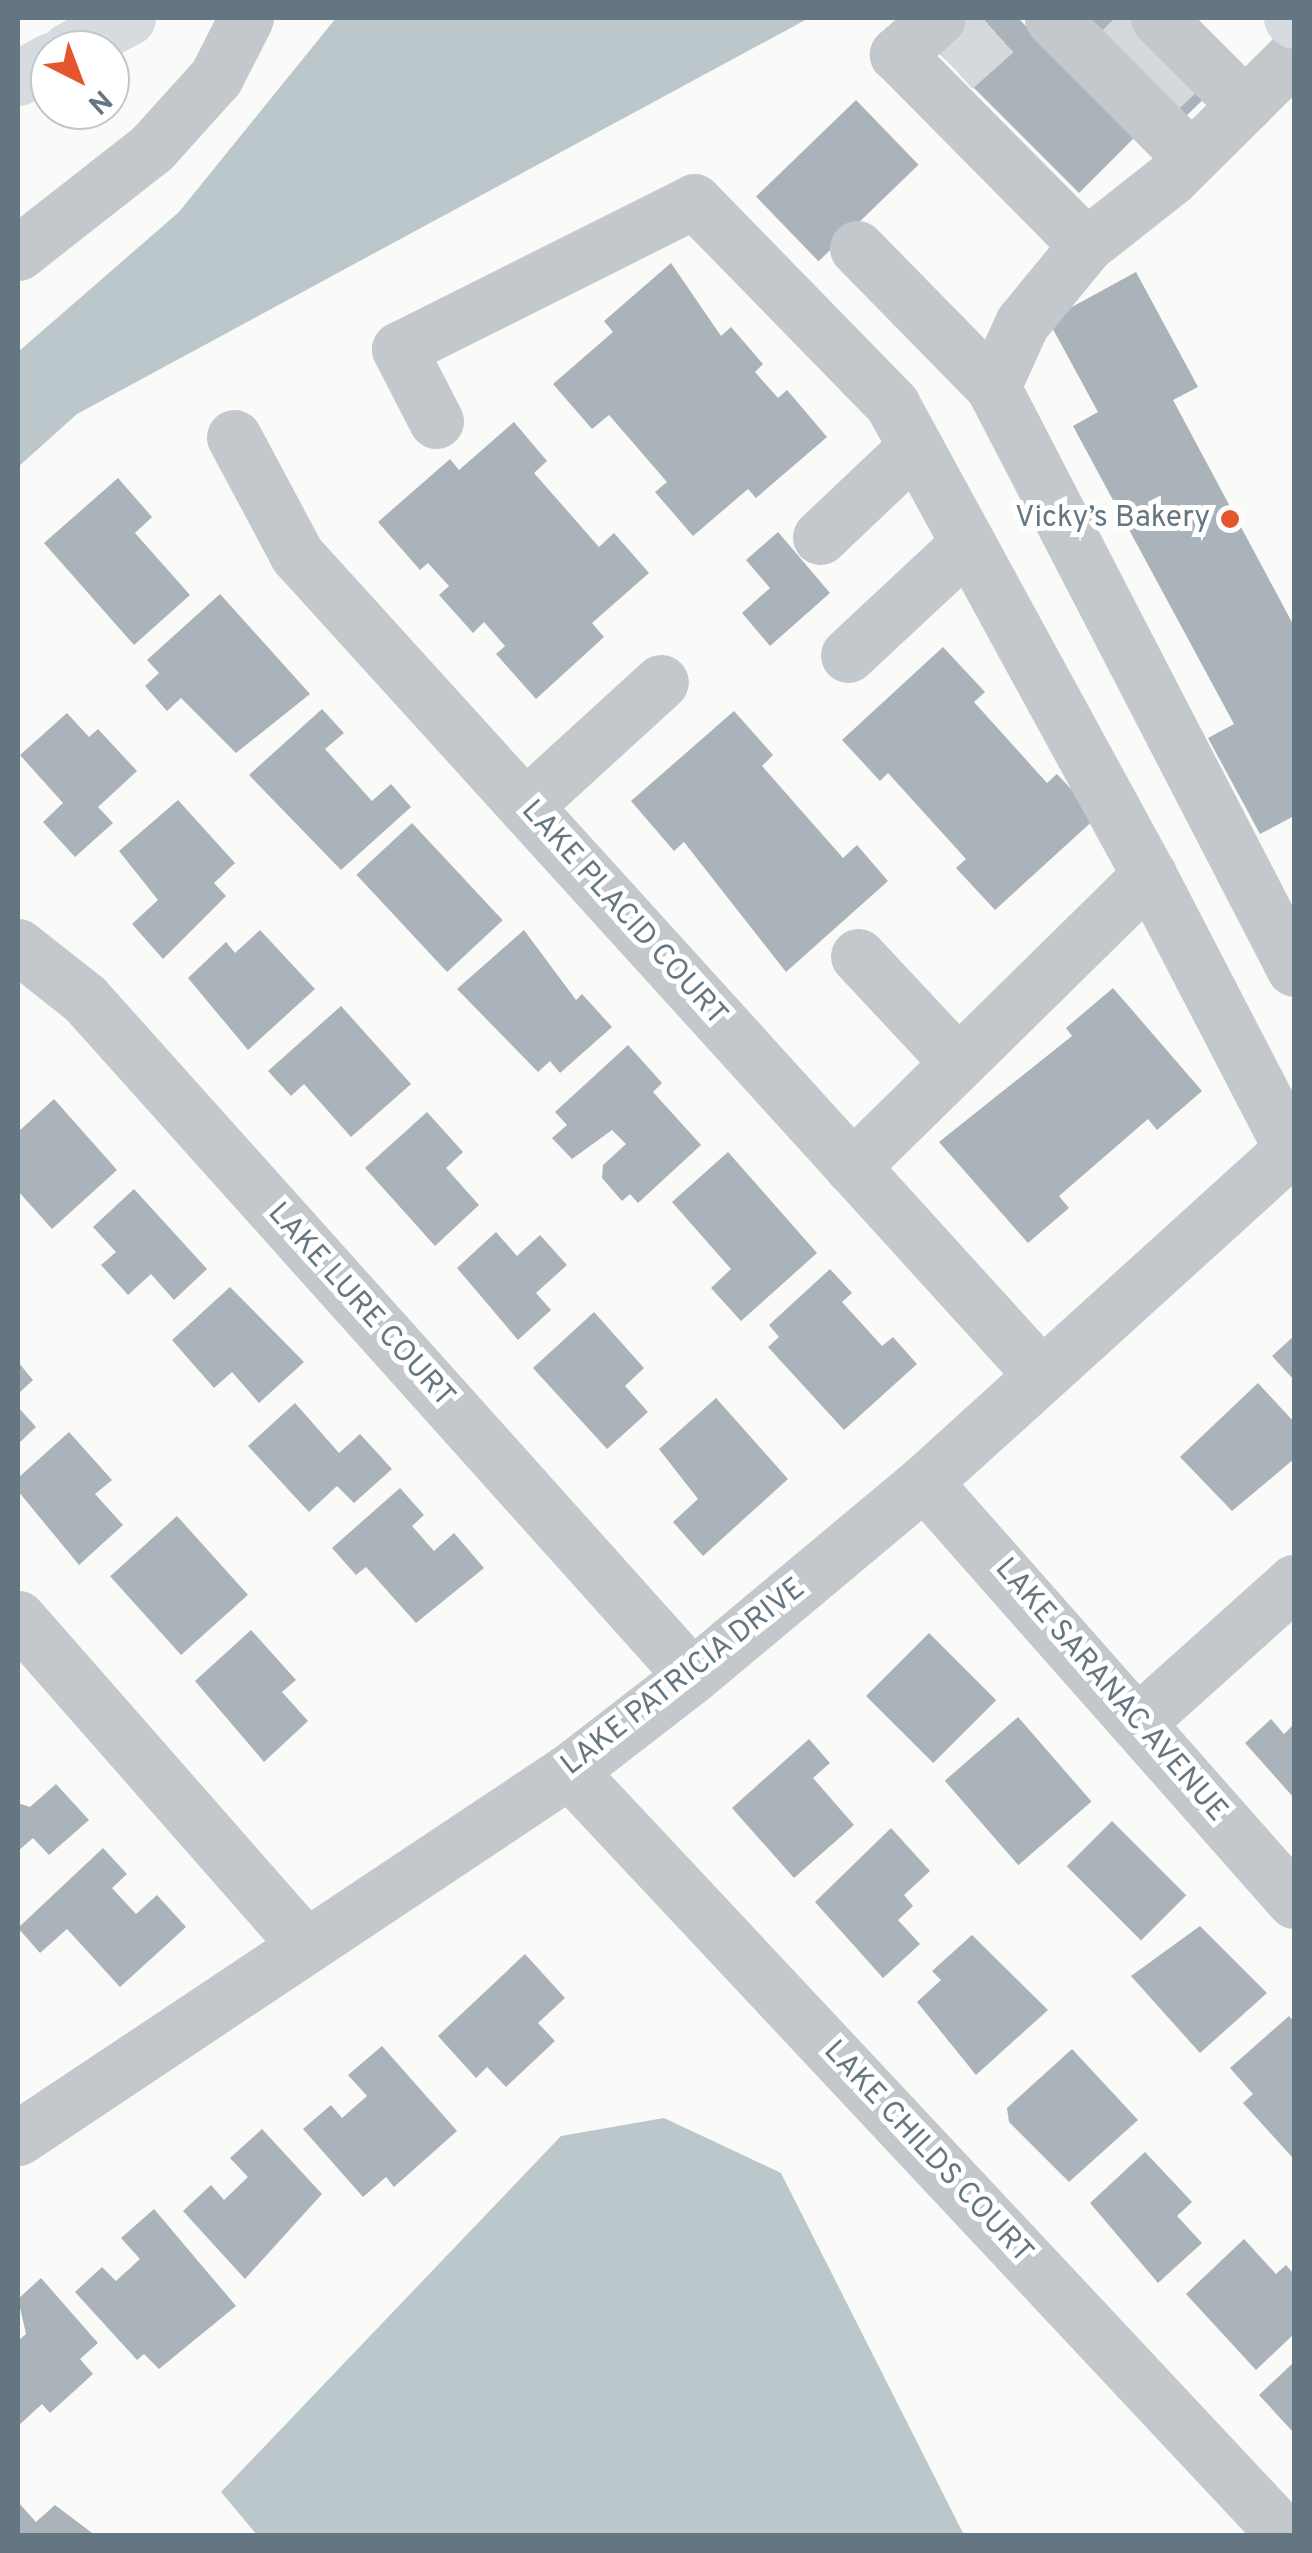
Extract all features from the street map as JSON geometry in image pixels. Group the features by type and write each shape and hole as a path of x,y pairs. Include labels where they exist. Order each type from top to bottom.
{"highway":[{"path":"106,30 128,18"}],"street":[{"path":"18,253 152,148 216,77 246,18"},
{"path":"1130,47 1245,104"},
{"path":"1130,47 1190,157"},
{"path":"993,387 1022,323 1086,245 1190,157 1294,56"},
{"path":"941,58 1086,245"},
{"path":"436,421 399,349 694,201 892,404 1293,1148"},
{"path":"858,248 993,387 1279,905 1294,969"},
{"name":"LAKE PLACID COURT","path":"234,437 297,555 1038,1371"},
{"path":"820,536 915,448"},
{"path":"848,654 968,544"},
{"path":"525,806 662,682"},
{"path":"852,1167 1148,875"},
{"name":"LAKE LURE COURT","path":"18,946 85,999 692,1676"},
{"path":"858,956 958,1063"},
{"name":"LAKE PATRICIA DRIVE","path":"18,2138 302,1940 569,1771 692,1676 924,1482 1038,1371 1293,1148"},
{"name":"LAKE SARANAC AVENUE","path":"924,1482 1294,1901"},
{"path":"1138,1722 1294,1582"},
{"path":"18,1618 302,1940"},
{"name":"LAKE CHILDS COURT","path":"569,1771 1286,2536"}],"shaded area":[{"path":"336,18 809,18 77,414 18,467 18,352 179,212"},
{"path":"664,2118 781,2173 964,2535 257,2535 221,2492 561,2136"}],"building":[{"path":"976,18 1018,18 1136,136 1079,193 939,53"},
{"path":"1085,18 1144,18 1213,90 1182,120"},
{"path":"856,100 919,165 819,261 756,197"},
{"path":"671,263 721,336 731,327 763,364 755,372 778,398 787,390 827,437 756,498 748,489 693,536 655,492 667,482 609,415 592,429 553,384 613,332 604,321"},
{"path":"1136,272 1198,387 1173,400 1294,626 1294,816 1260,834 1208,738 1234,724 1073,426 1098,412 1048,320"},
{"path":"514,422 547,461 534,473 599,547 614,533 649,573 592,623 604,637 536,699 496,654 505,646 484,622 473,633 439,595 449,586 428,563 420,570 378,522 450,459 459,470"},
{"path":"118,478 152,517 135,533 190,595 134,645 44,543"},
{"path":"778,532 830,593 770,646 742,613 770,588 746,560"},
{"path":"220,594 310,694 236,753 181,698 167,711 145,686 159,673 147,660"},
{"path":"943,647 985,692 974,702 1047,783 1057,774 1097,817 995,910 956,868 966,859 888,773 880,781 842,740"},
{"path":"322,709 344,733 325,749 372,801 391,784 411,807 341,870 249,775"},
{"path":"734,711 773,755 762,766 843,858 857,845 888,881 786,972 684,842 674,851 631,801"},
{"path":"67,713 89,737 98,729 137,771 98,807 113,823 75,857 43,822 63,803 20,755"},
{"path":"178,800 235,863 214,883 226,896 163,959 132,924 158,900 119,851"},
{"path":"412,823 503,920 447,972 356,875"},
{"path":"260,930 315,989 248,1050 188,978 226,942 235,953"},
{"path":"524,930 576,1000 582,994 612,1027 560,1073 550,1061 538,1072 457,989"},
{"path":"1113,988 1202,1091 1157,1130 1148,1119 1059,1196 1069,1208 1028,1243 939,1142 1072,1036 1066,1028"},
{"path":"341,1006 411,1084 351,1137 304,1084 291,1096 268,1071"},
{"path":"628,1045 662,1083 653,1092 701,1145 638,1203 630,1194 622,1201 602,1178 603,1165 626,1144 612,1130 572,1159 552,1138 567,1125 555,1112"},
{"path":"54,1099 117,1170 52,1229 18,1191 18,1132"},
{"path":"427,1112 463,1152 446,1168 479,1205 435,1246 365,1168"},
{"path":"728,1152 817,1253 741,1321 711,1288 731,1269 672,1202"},
{"path":"134,1189 207,1269 174,1300 151,1274 128,1295 101,1265 116,1252 93,1227"},
{"path":"496,1232 517,1256 540,1235 567,1265 536,1293 551,1310 518,1340 457,1268"},
{"path":"830,1269 852,1293 842,1302 882,1346 893,1337 917,1364 844,1430 768,1347 779,1337 769,1325"},
{"path":"230,1287 304,1362 259,1403 232,1372 214,1388 172,1340"},
{"path":"594,1312 644,1368 625,1386 648,1412 607,1449 533,1368"},
{"path":"1294,1336 1294,1380 1272,1356"},
{"path":"18,1362 33,1380 18,1394"},
{"path":"1258,1383 1294,1422 1294,1459 1232,1511 1180,1457"},
{"path":"716,1398 788,1479 703,1556 673,1522 698,1499 659,1449"},
{"path":"295,1403 339,1453 360,1434 392,1469 354,1503 337,1486 309,1512 248,1446"},
{"path":"18,1407 36,1427 18,1444"},
{"path":"69,1432 112,1480 95,1494 123,1525 79,1565 18,1491 18,1478"},
{"path":"400,1488 424,1515 412,1526 434,1551 454,1533 484,1568 416,1623 366,1567 356,1575 332,1548"},
{"path":"177,1516 248,1595 181,1655 110,1576"},
{"path":"251,1630 296,1680 282,1692 308,1721 264,1762 195,1681"},
{"path":"929,1633 996,1700 933,1763 866,1696"},
{"path":"1018,1717 1091,1802 1018,1865 945,1781"},
{"path":"1271,1719 1284,1734 1294,1724 1294,1798 1245,1743"},
{"path":"809,1739 830,1763 813,1778 854,1825 794,1878 732,1808"},
{"path":"56,1784 89,1820 49,1855 33,1838 18,1851 18,1803 30,1807"},
{"path":"1112,1821 1186,1895 1141,1941 1067,1866"},
{"path":"891,1828 930,1871 904,1895 913,1906 898,1920 920,1944 883,1978 815,1902"},
{"path":"103,1848 127,1874 112,1888 136,1914 157,1895 186,1927 120,1987 67,1929 40,1953 18,1928"},
{"path":"1200,1926 1267,1993 1200,2053 1131,1976"},
{"path":"972,1935 1048,2010 976,2075 917,2002 941,1980 932,1971"},
{"path":"525,1954 565,1998 538,2023 555,2041 506,2087 487,2067 476,2078 438,2036"},
{"path":"1289,2016 1294,2022 1292,2157 1243,2103 1253,2094 1230,2068"},
{"path":"382,2046 457,2131 394,2187 386,2177 363,2197 303,2129 331,2105 342,2118 367,2096 348,2075"},
{"path":"1072,2049 1138,2120 1069,2182 1009,2122 1007,2108"},
{"path":"262,2129 322,2194 245,2279 183,2211 211,2185 224,2200 248,2177 230,2158"},
{"path":"1145,2152 1192,2202 1177,2216 1202,2243 1158,2283 1090,2203"},
{"path":"154,2209 236,2306 159,2369 144,2354 137,2360 75,2292 102,2267 116,2281 140,2259 121,2238"},
{"path":"1244,2239 1276,2274 1286,2265 1294,2274 1294,2334 1256,2370 1186,2294"},
{"path":"41,2278 98,2343 80,2359 93,2374 50,2413 42,2404 18,2426 18,2341 26,2334 18,2299"},
{"path":"1294,2362 1294,2433 1259,2395"},
{"path":"18,2502 36,2522 55,2505 96,2536 18,2536"}],"tunnel":[{"path":"954,68 1010,18"},
{"path":"1118,53 1149,23"},
{"path":"1156,92 1187,63"}],"place":[{"name":"Vicky’s Bakery","path":"1230,519"}]}
